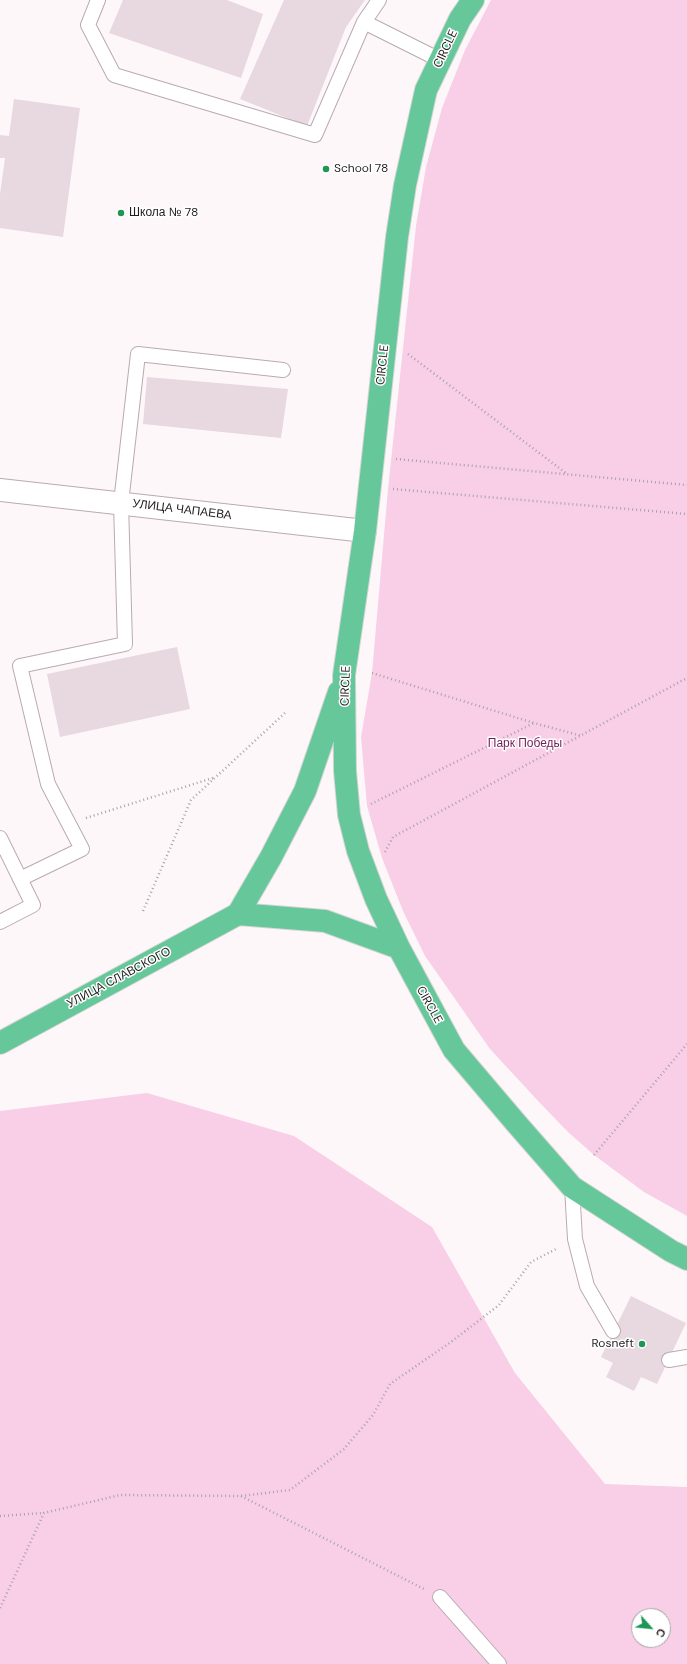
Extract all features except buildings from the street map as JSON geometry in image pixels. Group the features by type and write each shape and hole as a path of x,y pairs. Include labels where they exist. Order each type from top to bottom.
{"main road":[{"name":"CIRCLE","path":"473,0 460,19 426,90 405,185 397,237 365,531 344,675 345,771 349,815 361,858 376,899 399,948 454,1050 572,1187 671,1251 687,1259"},
{"path":"344,675 305,791 271,857 238,914 325,921 399,948"},
{"name":"УЛИЦА СЛАВСКОГО","path":"0,1043 238,914"}],"street":[{"name":"УЛИЦА ЧАПАЕВА","path":"0,490 365,531"}],"lane":[{"path":"98,0 88,25 114,75 315,135 364,22 379,0"},
{"path":"364,22 440,60"},
{"path":"20,879 82,849 48,784 20,666 124,644 121,503 138,354 283,370"},
{"path":"0,838 33,905 0,922"},
{"path":"572,1187 576,1239 587,1286 613,1331"},
{"path":"669,1360 687,1358"},
{"path":"440,1597 499,1664"}],"path":[{"path":"403,350 567,474"},
{"path":"392,458 687,485"},
{"path":"388,489 397,488 687,514"},
{"path":"372,672 534,723 582,736"},
{"path":"382,858 393,837 687,678"},
{"path":"681,681 687,682"},
{"path":"142,911 191,800 285,713"},
{"path":"367,806 534,723"},
{"path":"69,823 216,777"},
{"path":"594,1155 687,1044"},
{"path":"0,1516 44,1513 120,1496 241,1496 290,1490 344,1449 373,1415 390,1384 451,1342 499,1305 531,1262 576,1239"},
{"path":"241,1496 440,1597"},
{"path":"0,1608 44,1513"}],"green space":[{"name":"Парк Победы","path":"491,0 687,0 687,1216 644,1192 594,1155 568,1132 490,1049 425,956 403,911 382,858 367,806 361,737 372,673 388,489 416,226 426,167 442,108 465,50"},
{"path":"147,1093 294,1136 432,1227 515,1373 605,1484 687,1487 687,1664 0,1664 0,1111"}],"place":[{"name":"School 78","path":"326,169"},
{"name":"Школа № 78","path":"121,213"},
{"name":"Rosneft","path":"642,1344"}]}
